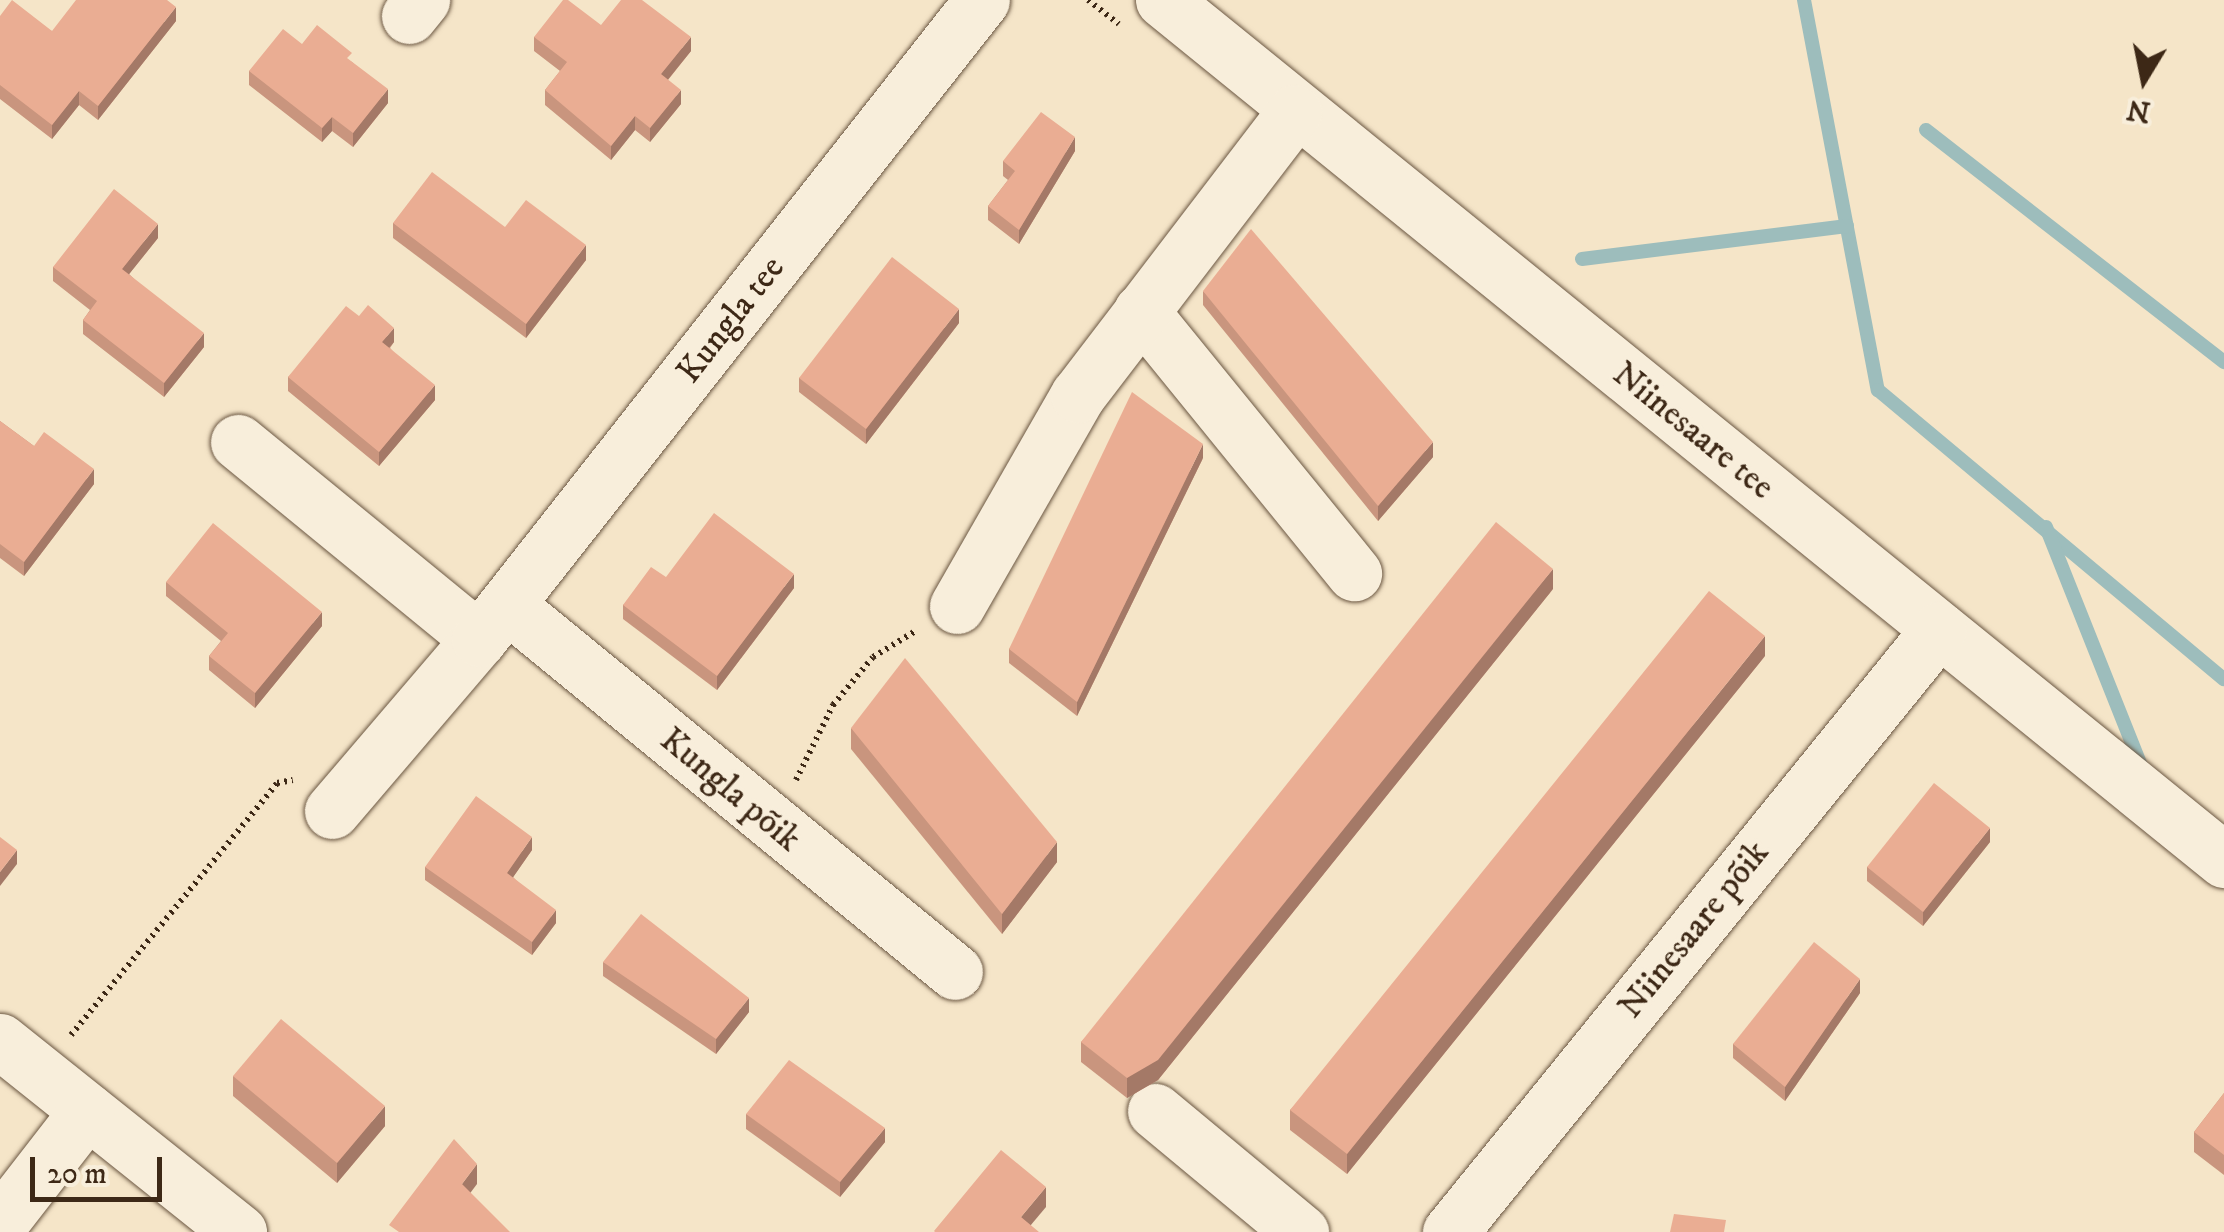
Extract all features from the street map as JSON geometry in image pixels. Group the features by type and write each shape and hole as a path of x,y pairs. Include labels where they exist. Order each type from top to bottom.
{"street":[{"name":"Kungla tee","path":"332,811 493,622 982,0"},
{"name":"Niinesaare tee","path":"1163,0 1294,112 2224,860"},
{"path":"957,606 1078,395 1294,112"},
{"path":"1140,311 1354,573"},
{"path":"238,442 493,622"},
{"name":"Kungla põik","path":"493,622 774,826 955,972"},
{"name":"Niinesaare põik","path":"1450,1232 1938,629"},
{"path":"10,1049 239,1232"},
{"path":"1154,1111 1301,1232"},
{"path":"0,1223 88,1112"}],"path":[{"path":"774,826 833,705 873,658 957,606"},
{"path":"10,1049 78,1032 277,783 296,780 332,811"}],"building":[{"path":"12,0 52,31 76,0 167,0 176,7 98,106 79,91 52,125 0,85 0,16"},
{"path":"563,0 601,25 621,0 642,0 691,37 661,74 681,90 650,128 635,116 611,146 545,90 567,62 534,37"},
{"path":"317,25 352,53 347,58 388,89 353,133 332,117 322,128 249,71 283,29 302,44"},
{"path":"1041,112 1075,137 1019,230 988,206 1015,171 1003,161"},
{"path":"432,172 505,227 526,200 586,245 526,324 393,223"},
{"path":"114,189 158,224 122,269 204,333 164,383 83,320 97,301 53,267"},
{"path":"1251,229 1433,442 1378,506 1203,291"},
{"path":"892,257 959,309 866,429 799,378"},
{"path":"368,305 394,328 382,342 435,385 379,452 288,377 346,306 359,316"},
{"path":"1132,392 1203,444 1077,702 1009,649"},
{"path":"0,421 34,446 44,432 94,469 24,562 0,544"},
{"path":"714,513 794,574 717,676 623,605 651,567 666,577"},
{"path":"1496,522 1553,569 1158,1060 1127,1078 1081,1042"},
{"path":"213,523 322,612 255,693 209,656 228,633 166,582"},
{"path":"1709,591 1765,636 1347,1154 1290,1110"},
{"path":"905,658 1057,842 1002,914 851,728"},
{"path":"1934,783 1990,828 1923,912 1867,867"},
{"path":"476,796 532,837 507,873 556,910 532,942 425,867"},
{"path":"0,837 17,850 0,872"},
{"path":"641,914 749,998 716,1039 603,962"},
{"path":"1814,942 1860,979 1785,1087 1733,1044"},
{"path":"281,1019 385,1106 337,1163 233,1076"},
{"path":"789,1060 885,1128 840,1182 746,1114"},
{"path":"2224,1093 2224,1155 2194,1132"},
{"path":"454,1139 477,1164 462,1184 510,1232 399,1232 389,1225"},
{"path":"1001,1150 1046,1187 1021,1217 1039,1232 935,1232 934,1231"},
{"path":"1674,1214 1726,1220 1724,1232 1670,1232"}],"waterway":[{"path":"1804,0 1878,390 2224,679"},
{"path":"1926,130 2224,362"},
{"path":"1582,259 1847,226"},
{"path":"2046,527 2142,768"}]}
